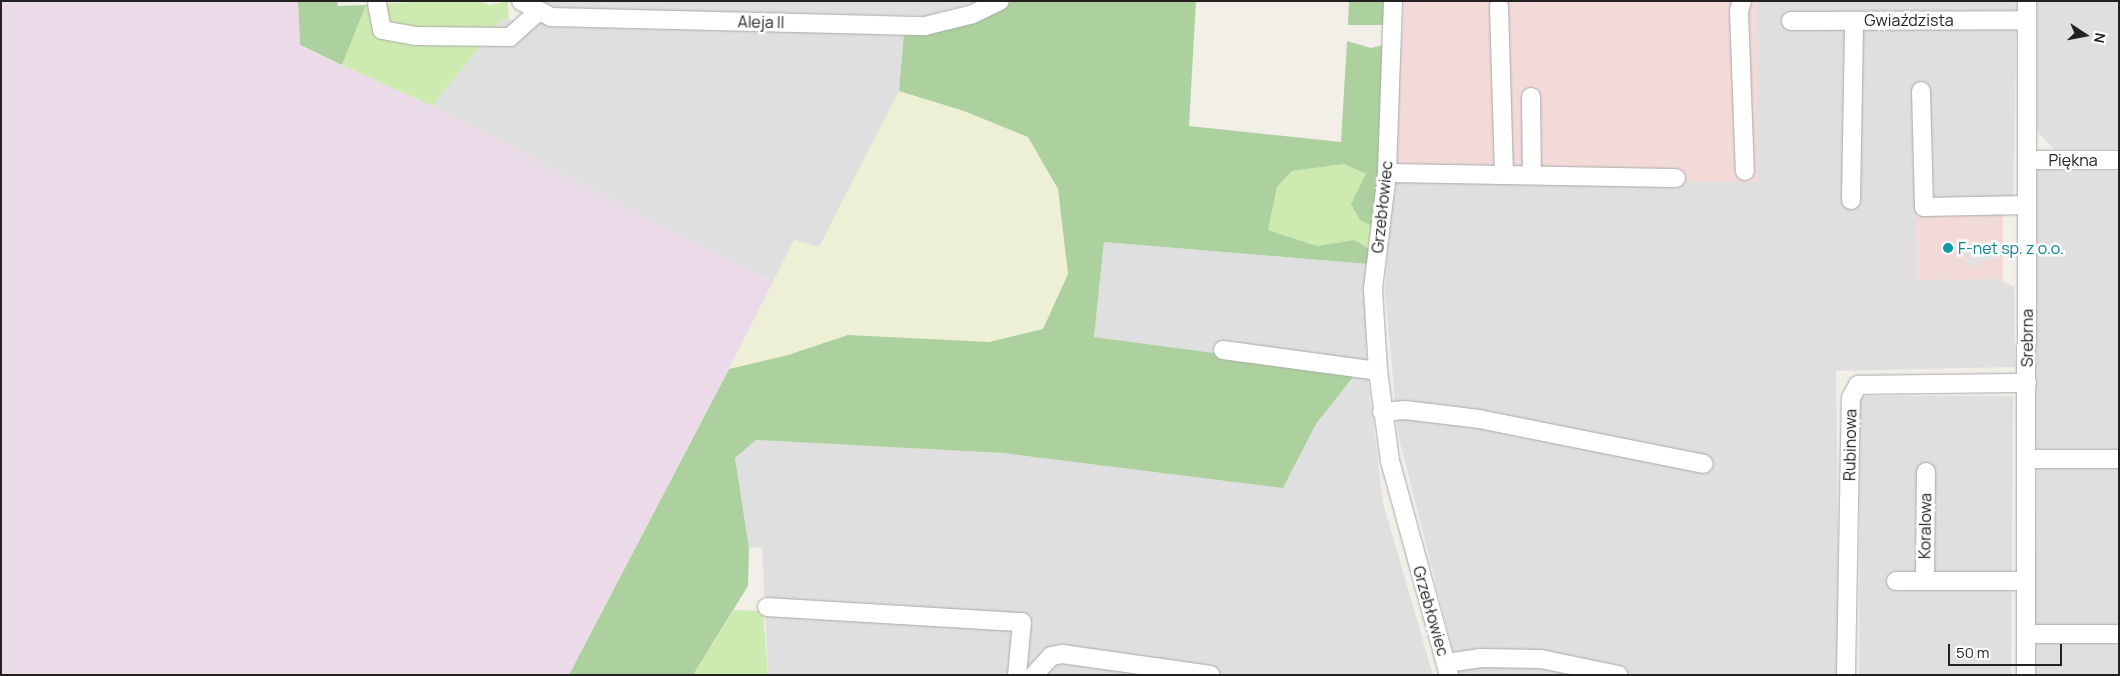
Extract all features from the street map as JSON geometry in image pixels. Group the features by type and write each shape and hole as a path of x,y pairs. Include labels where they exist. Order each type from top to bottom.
{"street":[{"name":"Aleja II","path":"521,1 551,17 925,26 973,14 1000,1"},
{"name":"Grzebłowiec","path":"1393,1 1387,173 1373,288 1378,371 1390,461 1448,669 1480,658 1541,659 1618,675"},
{"path":"1742,1 1739,11 1745,170"},
{"name":"Srebrna","path":"2026,675 2027,1"},
{"path":"377,4 382,30 416,36 510,37 539,12"},
{"path":"1499,6 1504,175"},
{"name":"Gwiaździsta","path":"1791,21 2027,20"},
{"path":"1851,200 1854,21"},
{"path":"1921,91 1924,207 2027,205"},
{"path":"1531,97 1532,175"},
{"name":"Piękna","path":"2027,160 2119,160"},
{"path":"1387,173 1676,178"},
{"path":"1223,350 1378,371"},
{"name":"Rubinowa","path":"1846,675 1851,398 1858,385 2026,383"},
{"path":"1382,412 1405,410 1479,419 1704,464"},
{"path":"2026,459 2119,459"},
{"name":"Koralowa","path":"1925,581 1926,472"},
{"name":"Koralowa","path":"1896,580 2026,581"},
{"path":"768,607 1022,622 1018,675"},
{"path":"2026,634 2119,634"},
{"path":"1034,675 1051,656 1062,654 1211,675"}],"shaded area":[{"path":"1,1 298,1 300,46 432,106 774,282 569,675 1,675"},
{"path":"536,1 980,1 925,16 553,9"},
{"path":"1404,1 1757,1 1757,182 1393,181"},
{"path":"1757,1 2017,1 2013,209 1917,210 1918,280 1998,279 2014,287 2015,367 1836,371 1840,675 1459,675 1398,434 1385,292 1393,181 1757,181"},
{"path":"2037,1 2119,1 2119,149 2054,149 2037,131"},
{"path":"502,19 551,24 904,34 899,91 819,247 794,240 774,282 432,106"},
{"path":"2036,170 2119,171 2119,449 2036,449"},
{"path":"2003,209 2003,282 1997,279 1918,280 1916,210"},
{"path":"1104,242 1368,264 1364,288 1367,372 1383,503 1433,675 768,675 762,547 749,548 735,458 756,440 1003,453 1283,488 1316,424 1357,372 1094,337"},
{"path":"1967,243 1996,243 1996,260 1979,260 1979,265 1966,265"},
{"path":"1860,396 2013,396 2011,675 1859,675"},
{"path":"2119,465 2119,626 2034,627 2037,466"},
{"path":"2036,643 2119,643 2119,675 2036,675"}],"green space":[{"path":"298,1 337,1 338,6 366,5 342,65 300,45"},
{"path":"425,1 478,1 490,5 508,1 509,19 502,19 432,106 342,65 366,5"},
{"path":"1010,1 1196,1 1189,126 1341,142 1347,41 1371,48 1384,45 1381,174 1372,226 1360,220 1351,204 1366,174 1344,164 1292,171 1277,187 1268,230 1317,246 1354,240 1370,249 1368,264 1104,242 1094,337 1357,372 1316,424 1283,488 1003,453 756,440 735,458 749,548 748,586 693,675 569,675 729,369 788,355 848,335 989,342 1043,329 1068,274 1058,189 1028,137 964,111 899,91 904,34 1005,7"},
{"path":"1349,1 1389,1 1391,25 1348,25"},
{"path":"899,91 964,111 1028,137 1058,189 1068,274 1043,329 989,342 848,335 788,355 729,369 794,240 819,247"},
{"path":"1344,164 1366,174 1372,226 1370,249 1354,240 1317,246 1268,230 1277,187 1292,171"},
{"path":"734,610 763,611 768,675 693,675"}],"place":[{"name":"F-net sp. z o.o.","path":"1948,248"}]}
